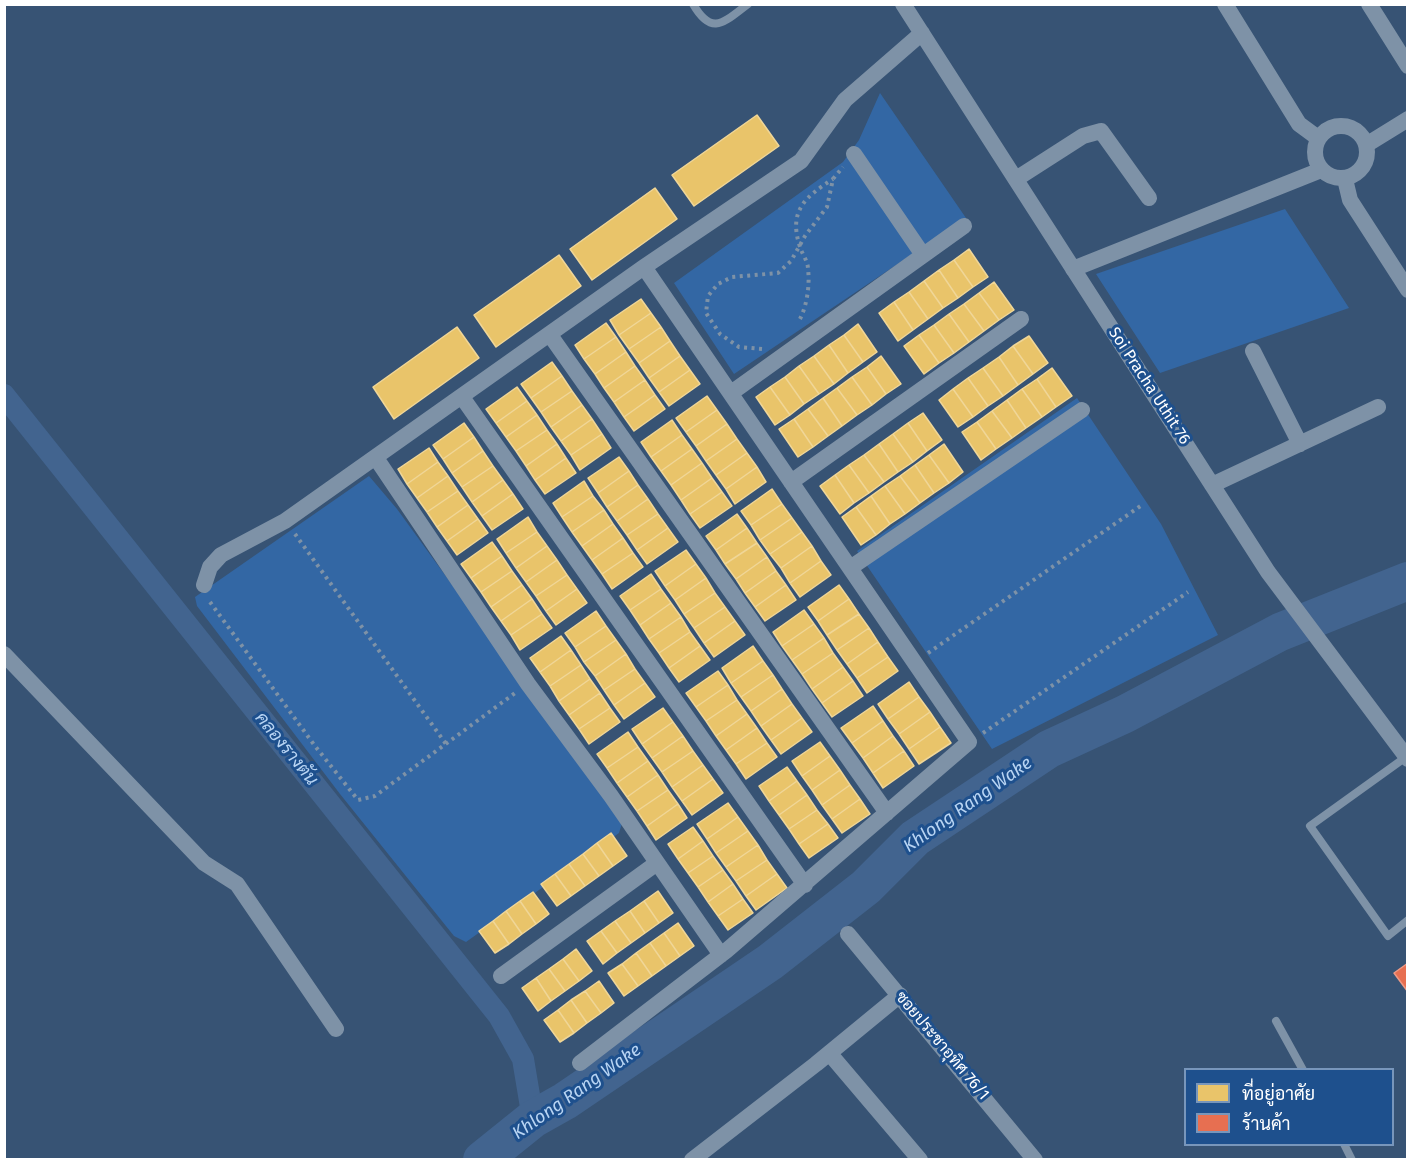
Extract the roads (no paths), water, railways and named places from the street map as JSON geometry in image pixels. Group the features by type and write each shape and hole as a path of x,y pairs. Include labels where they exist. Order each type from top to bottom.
{"street":[{"name":"Soi Pracha Uthit 76","path":"903,4 1268,572 1407,758"},
{"path":"1225,4 1299,124 1318,138"},
{"path":"1369,4 1407,66"},
{"path":"204,585 210,567 221,555 285,521 644,267 801,161 845,100 922,33"},
{"path":"1366,145 1407,119"},
{"path":"1348,127 1362,137 1366,145 1365,163 1353,176 1344,179 1335,178 1321,170 1314,154 1318,138 1331,128 1348,127"},
{"path":"1016,179 1083,136 1101,131 1149,198"},
{"path":"854,154 923,255"},
{"path":"1073,269 1321,170"},
{"path":"1344,179 1350,200 1407,291"},
{"path":"730,393 964,226"},
{"path":"580,1063 721,955 969,742 644,267"},
{"path":"791,482 1021,319"},
{"path":"550,334 887,813"},
{"path":"1253,351 1300,444"},
{"path":"462,397 805,885"},
{"path":"1212,485 1378,407"},
{"path":"850,568 1082,410"},
{"path":"376,458 528,684 721,955"},
{"path":"4,654 204,863 237,884 336,1029"},
{"path":"501,976 657,863"},
{"name":"ซอยประชาอุทิศ 76/1","path":"848,934 1035,1160"},
{"path":"692,1160 830,1053 900,995"},
{"path":"830,1053 920,1160"}],"lane":[{"path":"693,4 702,19 712,25 721,24 748,4"},
{"path":"1407,758 1310,826 1388,936 1407,920"},
{"path":"1276,1021 1302,1068"},
{"path":"1345,1146 1352,1160"}],"waterway":[{"name":"คลองรางตัน","path":"4,395 499,1016 523,1059 533,1119"},
{"name":"Khlong Rang Wake","path":"482,1160 533,1119 565,1101 770,962 866,887 915,838 1049,749 1125,714 1280,632 1408,581"}]}
